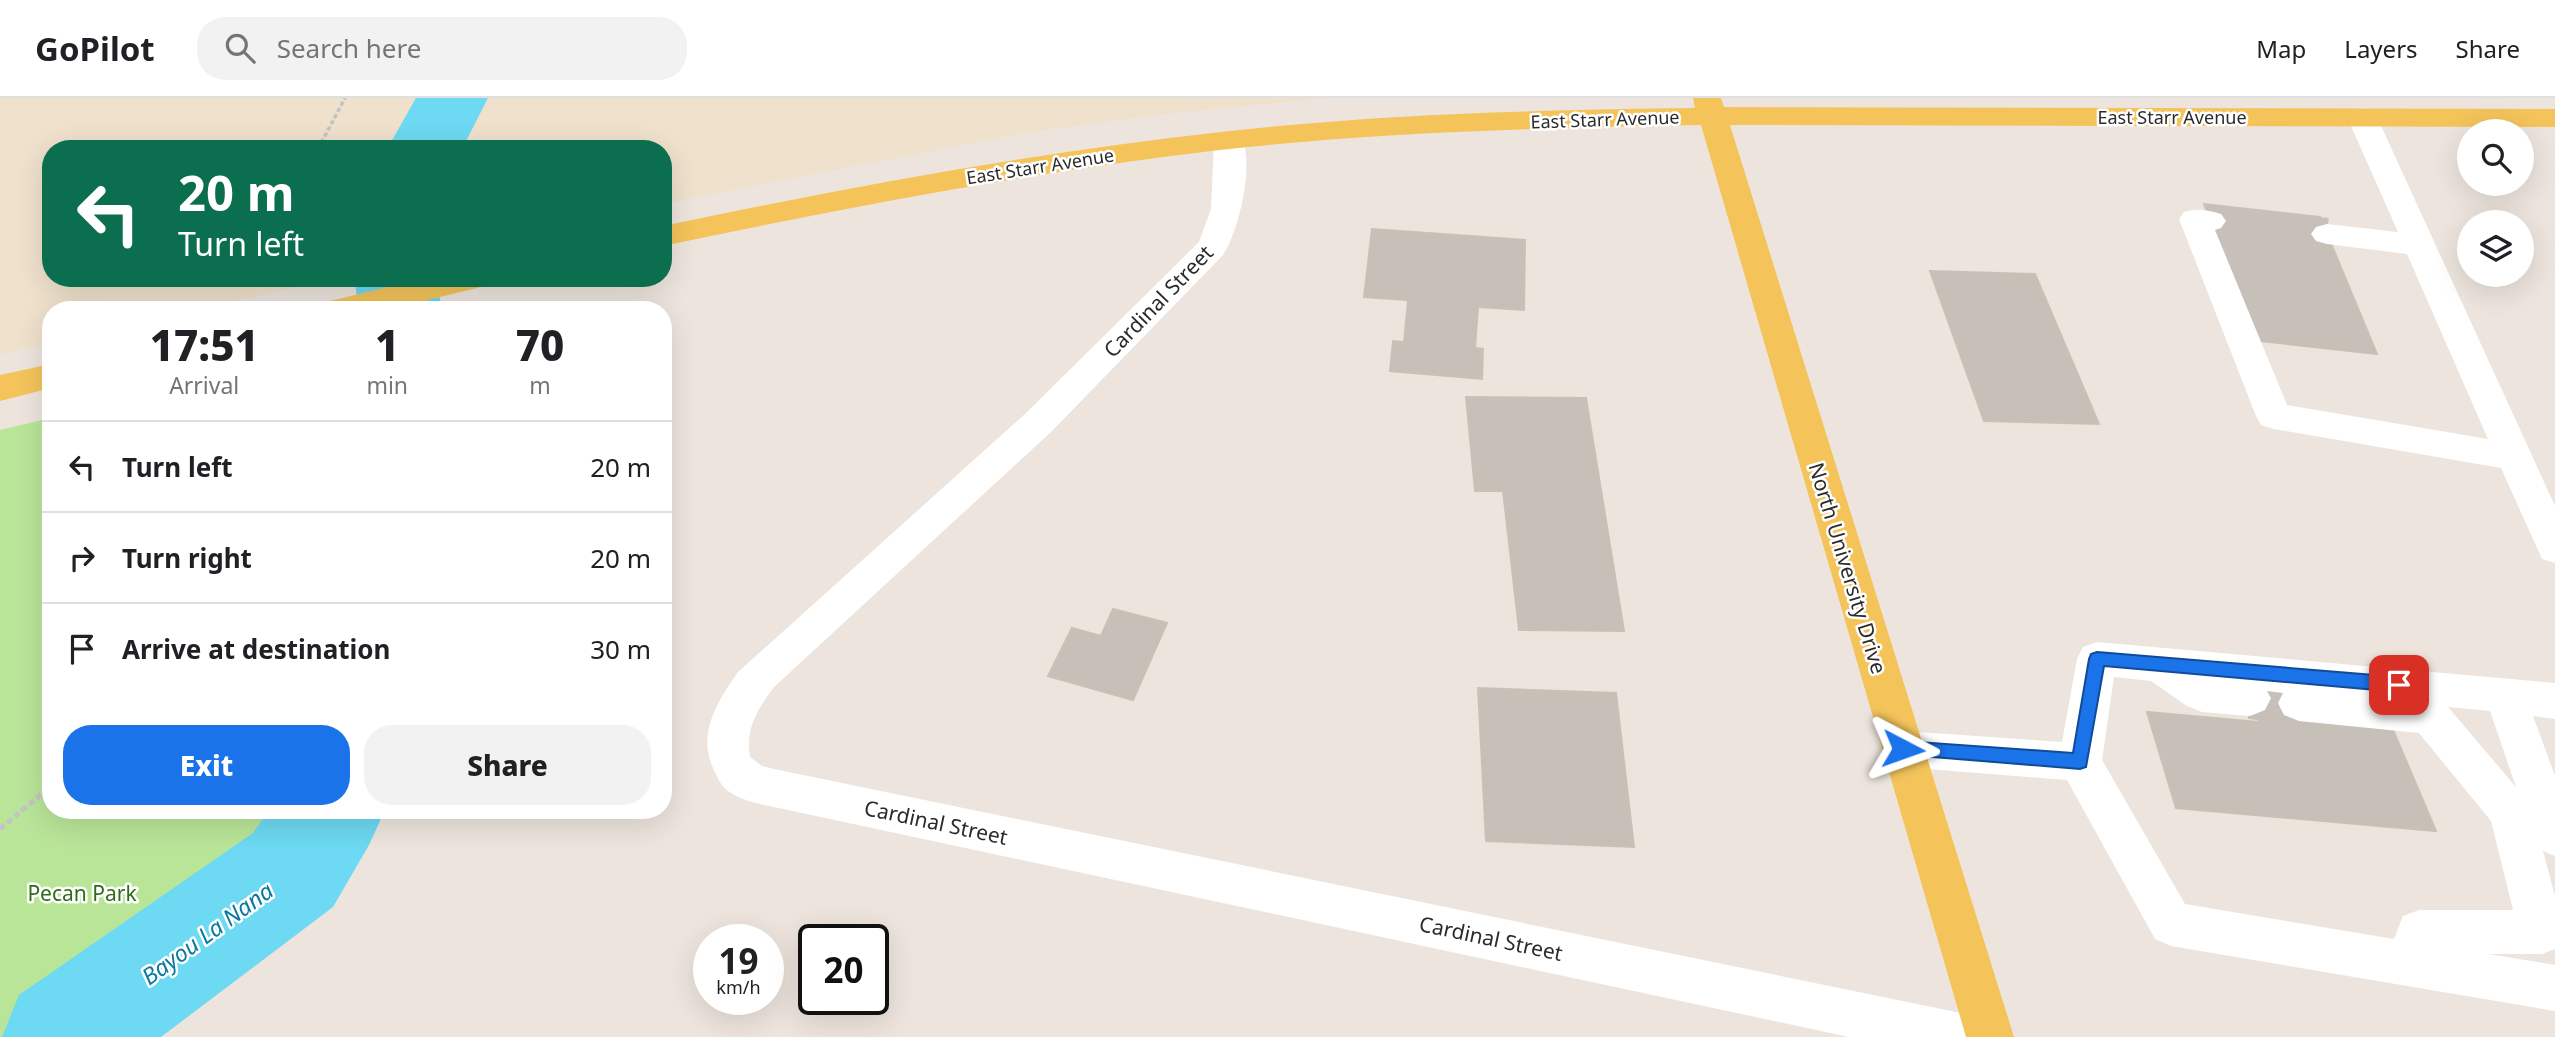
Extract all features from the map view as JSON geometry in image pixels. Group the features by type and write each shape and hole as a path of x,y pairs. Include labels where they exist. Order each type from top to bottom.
{"main road":[{"name":"East Starr Avenue","path":"672,234 806,206 994,172 1229,141 1452,123 1709,107 2555,118"},
{"name":"North University Drive","path":"1709,107 1990,1037"},
{"path":"376,301 435,287"},
{"path":"0,388 42,378"}],"street":[{"path":"2362,117 2555,548"},
{"name":"Cardinal Street","path":"1229,141 1229,209 1223,229 1212,248 1039,422 760,675 733,714 728,754 736,771 751,782 774,788 1961,1037"},
{"path":"2210,221 2195,219 2274,416 2514,457"},
{"path":"2327,234 2419,245"},
{"path":"2555,701 2097,659 2080,762 2171,924 2555,988"},
{"path":"2158,664 2202,694 2250,698"},
{"path":"2505,695 2555,835"},
{"path":"2299,703 2430,716 2510,812 2542,932 2419,932 2410,964"},
{"path":"1903,749 2080,762"}],"path":[{"path":"323,140 345,98"},
{"path":"0,829 42,794"}],"shaded area":[{"path":"0,98 1328,98 1147,116 1024,133 672,202 672,140 42,140 42,287 295,287 234,301 42,301 42,345 0,354"}],"green space":[{"name":"Pecan Park","path":"42,420 42,819 283,819 225,892 16,1037 0,1037 0,430"}],"building":[{"path":"2204,204 2320,217 2377,354 2251,340"},
{"path":"1372,229 1525,240 1524,310 1478,307 1475,348 1483,349 1482,379 1390,371 1393,341 1404,342 1408,300 1364,297"},
{"path":"1930,271 2035,274 2099,424 1984,421"},
{"path":"1466,397 1586,398 1624,631 1519,630 1503,491 1475,491"},
{"path":"1113,609 1167,623 1133,700 1048,676 1072,628 1101,636"},
{"path":"2246,687 2295,691 2391,725 2436,831 2176,808 2147,712 2259,722"},
{"path":"1478,688 1616,693 1634,847 1486,841"}],"waterway":[{"name":"Bayou La Nana","path":"429,140 452,98"},
{"name":"Bayou La Nana","path":"397,287 399,301"},
{"name":"Bayou La Nana","path":"62,1037 293,870 325,819"}],"tunnel":[{"path":"2210,221 2327,234"},
{"path":"2250,698 2299,703"}],"route":[{"path":"1903,749 2080,762 2097,659 2399,685"}]}
